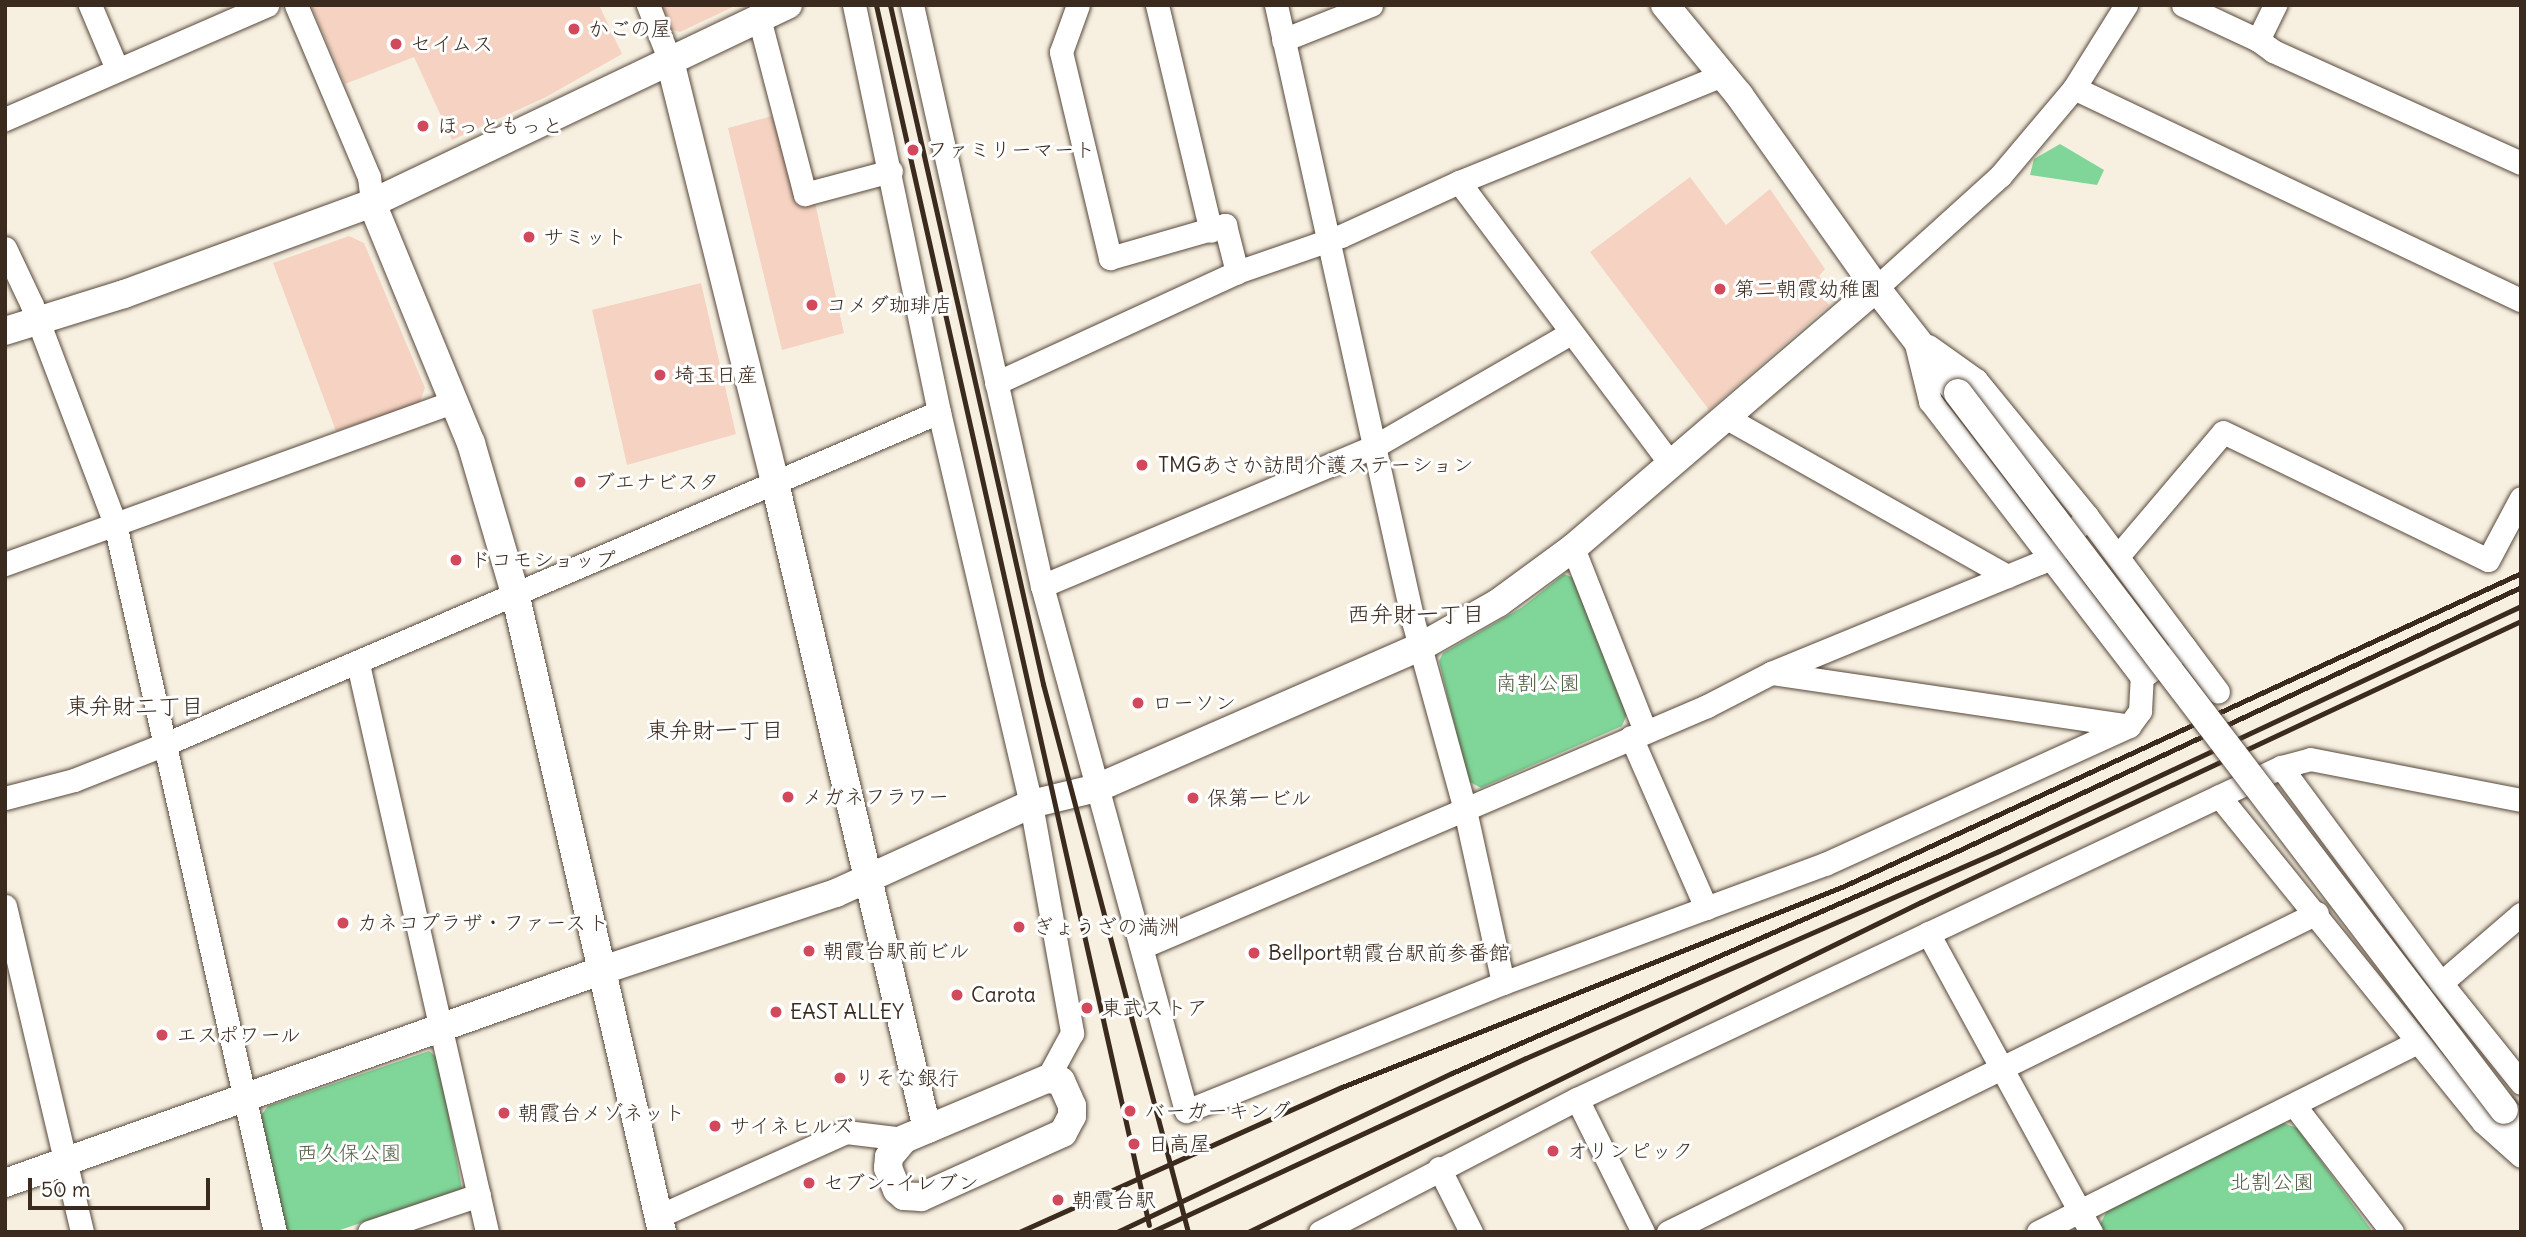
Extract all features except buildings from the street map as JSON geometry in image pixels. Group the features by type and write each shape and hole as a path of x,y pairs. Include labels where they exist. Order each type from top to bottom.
{"street":[{"path":"90,5 117,69"},
{"path":"5,119 267,5"},
{"path":"296,5 369,177 372,203 455,401 516,593 661,1224 846,1132 915,1134"},
{"path":"648,5 670,61 775,483 866,881 915,1134"},
{"path":"5,331 372,203 788,5"},
{"path":"854,5 891,171 939,412 1031,804 1072,1033 1047,1079"},
{"path":"912,5 1042,586 1185,1111 1503,983 1825,864 2129,726 2140,711 2142,677 1930,401 1914,337"},
{"path":"1078,5 1061,52 1110,258 1226,225 1237,272"},
{"path":"1157,5 1211,231"},
{"path":"1276,5 1375,446 1422,646 1465,810 1503,983"},
{"path":"1283,40 1371,5"},
{"path":"1665,5 1723,75 1876,288 2513,1120"},
{"path":"5,1183 603,970 866,881 1031,804 1097,788 1422,646 1498,603 1573,548 1876,288 2000,176 2074,88 2126,5"},
{"path":"2183,5 2258,40 2273,51 2521,163"},
{"path":"2258,40 2275,5"},
{"path":"759,18 805,194 891,171"},
{"path":"996,383 1237,272 1329,237 1723,75"},
{"path":"2074,88 2521,300"},
{"path":"1459,182 1671,464"},
{"path":"5,248 39,321 115,524 275,1232"},
{"path":"1042,586 1375,446 1571,333"},
{"path":"1914,337 1976,380 2087,516 2218,692"},
{"path":"5,564 455,401"},
{"path":"5,798 74,780 163,745 358,664 516,593 939,412"},
{"path":"1725,417 2007,576"},
{"path":"2118,556 2223,432 2488,560 2521,498"},
{"path":"1142,947 1465,810 1771,673 2051,558 2087,516"},
{"path":"1573,548 1638,734 1706,908"},
{"path":"2142,677 2185,647"},
{"path":"358,664 486,1232"},
{"path":"1771,673 2129,726"},
{"path":"1320,1232 1439,1168 1577,1099 2281,767 2310,760 2521,800"},
{"path":"2281,767 2441,983 2521,1083"},
{"path":"2219,796 2317,913 2483,1122 2521,1156"},
{"path":"5,906 82,1232"},
{"path":"1668,1232 2317,913"},
{"path":"2441,983 2521,914"},
{"path":"1928,933 2091,1232"},
{"path":"2038,1232 2417,1042"},
{"path":"1047,1079 1061,1081 1072,1106 1072,1116 1063,1133 921,1197 904,1196 897,1190 888,1168 889,1157 915,1134 1047,1079"},
{"path":"1577,1099 1643,1232"},
{"path":"2294,1105 2392,1232"},
{"path":"1439,1168 1471,1232"},
{"path":"369,1232 479,1195"}],"shaded area":[{"path":"599,5 622,54 546,97 452,140 414,57 345,84 312,7"},
{"path":"657,5 737,5 680,32 668,28"},
{"path":"772,116 799,203 814,198 844,333 782,350 728,128"},
{"name":"第二朝霞幼稚園","path":"1690,177 1726,225 1770,189 1825,269 1819,276 1824,283 1820,294 1829,305 1709,410 1590,252"},
{"path":"349,236 364,243 425,388 419,404 336,431 273,263"},
{"path":"701,283 736,434 627,465 592,310"}],"green space":[{"path":"2060,144 2104,170 2097,185 2030,175 2034,159"},
{"name":"南割公園","path":"1564,574 1574,578 1628,712 1622,726 1481,788 1468,781 1439,661 1443,653 1521,608"},
{"name":"西久保公園","path":"429,1051 439,1059 462,1189 334,1232 285,1232 259,1118 268,1106"},
{"name":"北割公園","path":"2281,1122 2297,1128 2373,1232 2104,1232 2100,1224 2108,1209"}],"railway":[{"path":"876,5 1149,1225"},
{"path":"890,5 1043,684 1188,1232"},
{"path":"1019,1232 1342,1087 1844,886 2521,573"},
{"path":"1117,1232 1452,1073 1949,855 2521,587"},
{"path":"1151,1232 1526,1058 1999,851 2521,606"},
{"path":"1248,1232 1921,902 2521,621"}],"place":[{"name":"かごの屋","path":"574,29"},
{"name":"セイムス","path":"396,44"},
{"name":"ほっともっと","path":"423,126"},
{"name":"ファミリーマート","path":"913,150"},
{"name":"サミット","path":"529,237"},
{"name":"第二朝霞幼稚園","path":"1720,289"},
{"name":"コメダ珈琲店","path":"812,305"},
{"name":"埼玉日産","path":"660,375"},
{"name":"TMGあさか訪問介護ステーション","path":"1142,465"},
{"name":"ブエナビスタ","path":"580,482"},
{"name":"ドコモショップ","path":"456,560"},
{"name":"ローソン","path":"1138,703"},
{"name":"メガネフラワー","path":"788,797"},
{"name":"保第一ビル","path":"1193,798"},
{"name":"カネコプラザ・ファースト","path":"343,923"},
{"name":"ぎょうざの満洲","path":"1019,927"},
{"name":"朝霞台駅前ビル","path":"809,951"},
{"name":"Bellport朝霞台駅前参番館","path":"1254,953"},
{"name":"Carota","path":"957,995"},
{"name":"東武ストア","path":"1087,1008"},
{"name":"EAST ALLEY","path":"776,1012"},
{"name":"エスポワール","path":"162,1035"},
{"name":"りそな銀行","path":"840,1078"},
{"name":"バーガーキング","path":"1130,1111"},
{"name":"朝霞台メゾネット","path":"504,1113"},
{"name":"サイネヒルズ","path":"715,1126"},
{"name":"日高屋","path":"1134,1144"},
{"name":"オリンピック","path":"1553,1151"},
{"name":"セブン-イレブン","path":"809,1183"},
{"name":"朝霞台駅","path":"1058,1200"}],"district":[{"name":"西弁財一丁目","path":"1416,614"},
{"name":"東弁財二丁目","path":"135,706"},
{"name":"東弁財一丁目","path":"715,730"}]}
